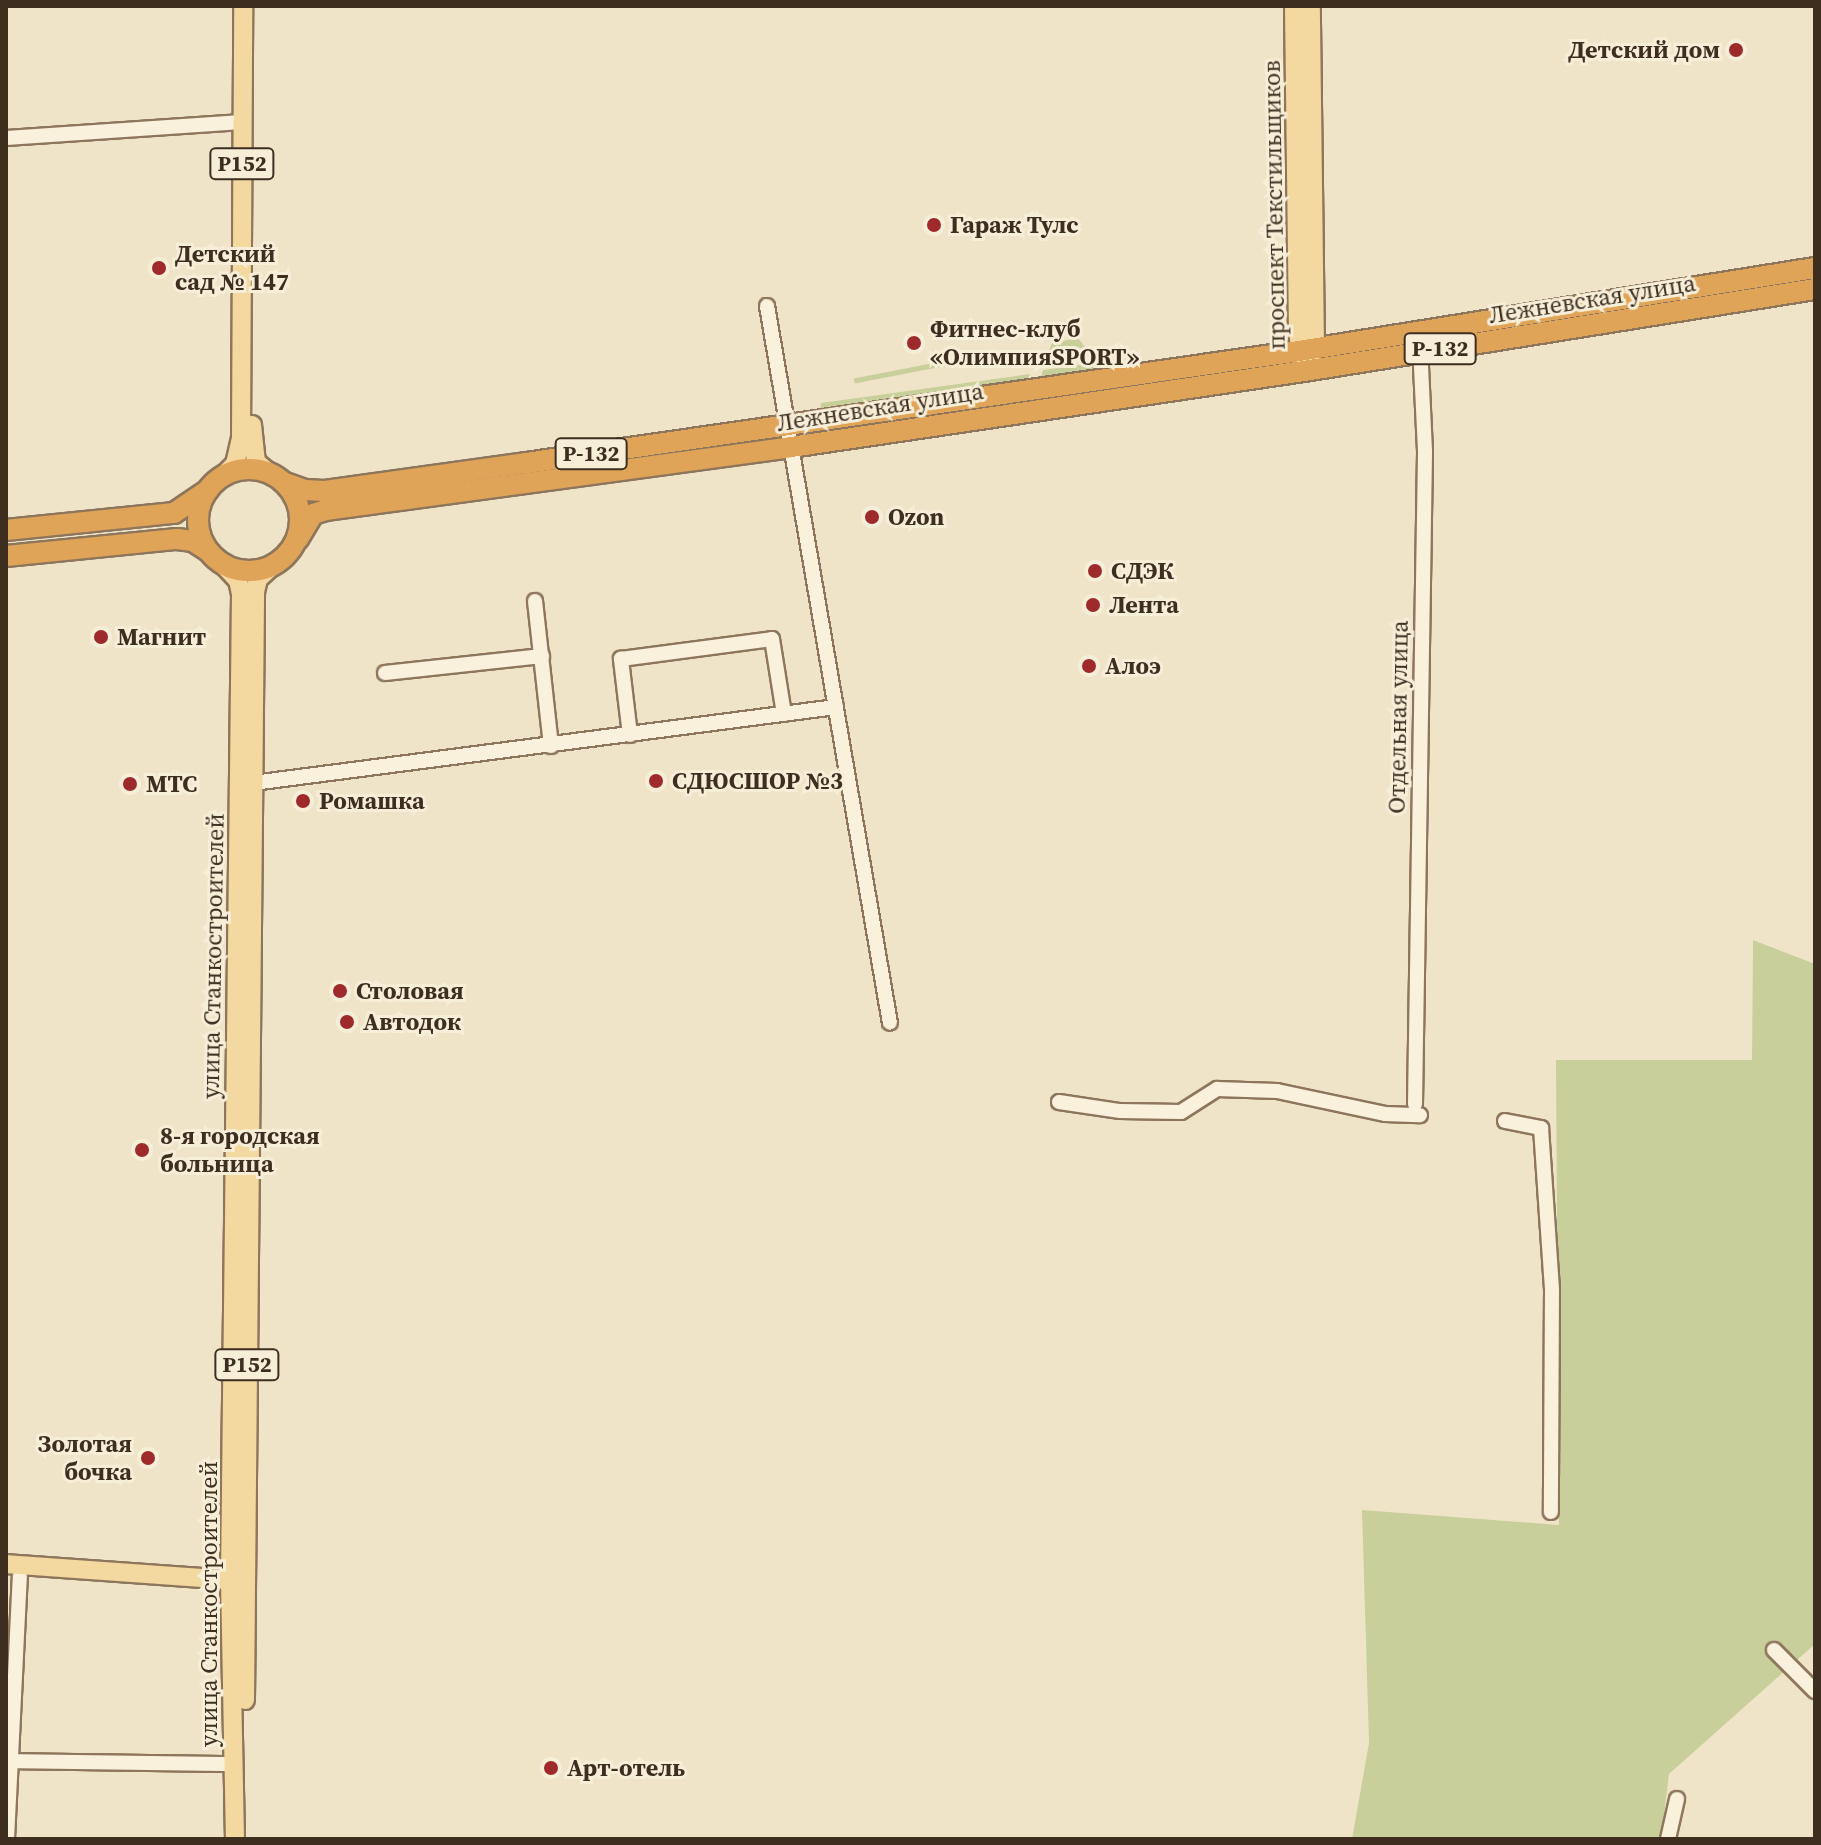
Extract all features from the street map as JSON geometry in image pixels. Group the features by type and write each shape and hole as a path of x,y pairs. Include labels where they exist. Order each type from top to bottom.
{"highway":[{"name":"Лежневская улица","path":"1419,342 1815,268"},
{"name":"Лежневская улица","path":"277,478 324,491 1815,289"},
{"name":"Лежневская улица","path":"298,539 313,514 326,510 791,447 1306,357"},
{"path":"6,530 174,513 216,483 244,469 277,478 299,509 298,539 270,568 240,570 193,541 177,539 6,556"},
{"path":"214,556 199,520 216,483"}],"main road":[{"name":"Р152","path":"243,6 248,122 252,437 256,462 277,478"},
{"name":"Р152","path":"216,483 235,464 241,437 248,122 254,6"},
{"name":"проспект Текстильщиков","path":"1294,6 1306,357"},
{"name":"проспект Текстильщиков","path":"1306,357 1311,6"},
{"name":"улица Станкостроителей","path":"214,556 238,580 241,594 237,1586 246,1839"},
{"name":"улица Станкостроителей","path":"235,1839 255,587 270,568"},
{"path":"13,1570 237,1586"}],"street":[{"path":"6,138 248,122"},
{"path":"767,306 890,1023"},
{"name":"Отдельная улица","path":"1059,1102 1120,1111 1181,1112 1217,1089 1277,1091 1385,1114 1418,1109 1425,451 1419,342"},
{"path":"535,601 551,746"},
{"path":"630,735 621,659 772,639 784,714"},
{"path":"385,673 542,656"},
{"path":"253,783 836,707"},
{"path":"1505,1121 1541,1128 1552,1291 1551,1512"},
{"path":"7,1839 13,1570"},
{"path":"1774,1650 1812,1682"},
{"path":"9,1761 234,1764"},
{"path":"1668,1839 1677,1799"}],"green space":[{"path":"1078,338 1089,352 1087,357 1045,362 1052,343"},
{"path":"1001,350 1002,355 855,384 854,379"},
{"path":"1095,363 1101,371 1040,381 1043,370"},
{"path":"1030,374 1026,383 820,413 821,403"},
{"path":"1753,940 1815,964 1815,1644 1669,1774 1661,1839 1352,1839 1369,1743 1362,1510 1559,1525 1556,1060 1752,1060"}],"place":[{"name":"Детский дом","path":"1736,50"},
{"name":"Гараж Тулс","path":"934,225"},
{"name":"Детский сад № 147","path":"159,268"},
{"name":"Фитнес-клуб «ОлимпияSPORT»","path":"914,343"},
{"name":"Ozon","path":"872,517"},
{"name":"СДЭК","path":"1095,571"},
{"name":"Лента","path":"1093,605"},
{"name":"Магнит","path":"101,637"},
{"name":"Алоэ","path":"1089,666"},
{"name":"СДЮСШОР №3","path":"656,781"},
{"name":"МТС","path":"130,784"},
{"name":"Ромашка","path":"303,801"},
{"name":"Столовая","path":"340,991"},
{"name":"Автодок","path":"347,1022"},
{"name":"8-я городская больница","path":"142,1150"},
{"name":"Золотая бочка","path":"148,1458"},
{"name":"Арт-отель","path":"551,1768"}]}
